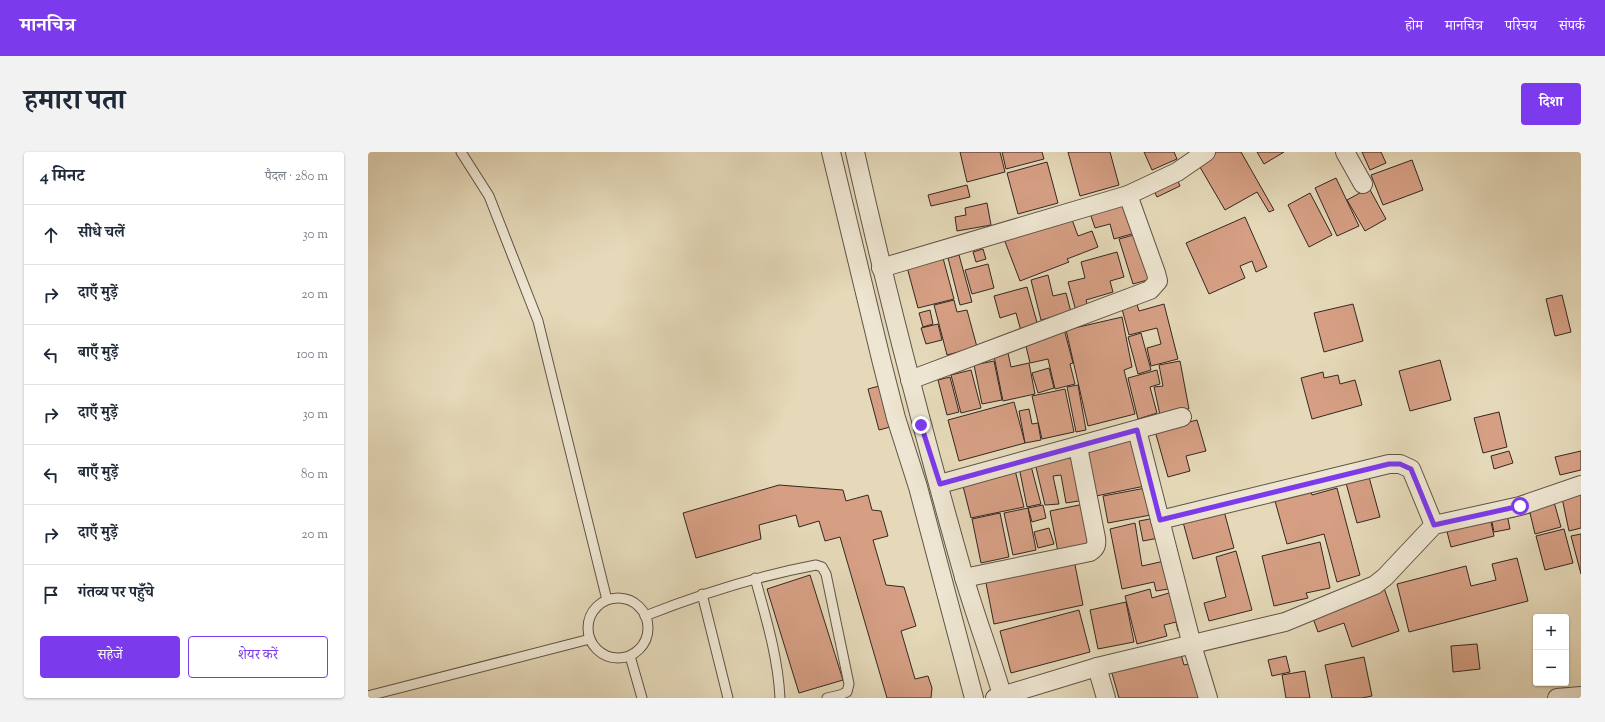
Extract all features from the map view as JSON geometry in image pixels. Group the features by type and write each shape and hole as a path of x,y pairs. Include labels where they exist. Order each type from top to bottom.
{"street":[{"path":"831,152 884,370 918,487 974,698"},
{"path":"855,152 881,268 921,425 940,484 964,578 1000,697 1097,667 1285,622 1375,585 1385,577 1434,525 1520,506 1581,485"},
{"path":"881,268 1128,194 1177,172 1206,152"},
{"path":"1345,152 1363,184"},
{"path":"910,380 1150,290 1158,282 1156,273 1128,194"},
{"path":"940,484 1182,417"},
{"path":"1137,430 1192,645 1208,698"},
{"path":"964,578 1090,552 1095,549 1097,544 1096,538 1078,447"},
{"path":"1160,520 1389,464 1400,464 1411,469 1434,525"},
{"path":"1097,667 1106,698"},
{"path":"1557,698 1581,696"}],"lane":[{"path":"461,152 489,196 538,321 607,600"},
{"path":"646,616 702,594 755,578 816,565 822,567 826,574 850,684 847,692 840,696 827,698"},
{"path":"755,578 772,638 779,673 780,698"},
{"path":"702,594 728,698"},
{"path":"618,598 629,600 639,606 646,616 648,627 646,639 640,649 630,656 618,658 607,656 597,649 590,639 588,628 591,616 597,607 607,600 618,598"},
{"path":"368,696 590,639"},
{"path":"630,656 642,698"}],"building":[{"path":"960,152 1000,152 1005,172 967,182"},
{"path":"1002,152 1042,152 1044,159 1006,169"},
{"path":"1068,152 1110,152 1119,185 1080,196"},
{"path":"1144,152 1174,152 1177,159 1152,170"},
{"path":"1214,152 1241,152 1274,210 1269,212 1257,192 1225,210 1197,162"},
{"path":"1257,152 1284,152 1264,164"},
{"path":"1362,152 1381,152 1386,163 1370,170"},
{"path":"1412,160 1423,190 1383,205 1371,175"},
{"path":"1047,162 1058,203 1018,214 1007,173"},
{"path":"1175,174 1180,186 1157,197 1151,185"},
{"path":"1336,178 1359,226 1337,236 1315,188"},
{"path":"967,185 970,197 931,206 928,195"},
{"path":"1369,188 1386,219 1365,231 1347,200"},
{"path":"1310,193 1332,235 1309,247 1288,205"},
{"path":"1125,200 1135,233 1114,239 1110,224 1095,228 1089,210"},
{"path":"987,203 991,225 957,231 955,217 966,215 965,208"},
{"path":"1070,214 1078,236 1092,231 1098,247 1067,259 1069,262 1020,281 1004,239"},
{"path":"1245,217 1267,267 1256,272 1252,261 1240,266 1245,278 1209,294 1186,243"},
{"path":"1141,233 1155,278 1133,284 1119,239"},
{"path":"983,249 986,259 976,262 973,252"},
{"path":"1117,252 1124,277 1110,281 1113,292 1086,300 1088,308 1076,311 1068,282 1085,278 1081,262"},
{"path":"959,255 972,302 960,305 948,258"},
{"path":"943,258 954,299 918,308 907,267"},
{"path":"988,264 994,288 972,294 965,270"},
{"path":"1048,275 1053,296 1066,293 1071,312 1041,320 1031,280"},
{"path":"1027,287 1038,326 1021,331 1016,313 1000,318 994,296"},
{"path":"1562,295 1571,332 1555,336 1546,299"},
{"path":"954,300 957,312 967,310 977,347 947,355 934,305"},
{"path":"1136,301 1139,311 1164,304 1178,359 1151,366 1147,348 1161,344 1157,328 1129,335 1121,305"},
{"path":"1353,304 1363,341 1324,352 1314,313"},
{"path":"930,310 933,324 923,327 919,313"},
{"path":"1122,317 1132,367 1124,370 1135,414 1088,426 1066,330"},
{"path":"938,324 942,340 926,344 921,328"},
{"path":"1064,329 1073,363 1070,364 1075,384 1055,389 1048,359 1030,363 1025,342"},
{"path":"1141,333 1151,370 1138,374 1128,337"},
{"path":"1008,353 1011,367 1029,363 1035,394 1003,401 994,356"},
{"path":"1440,360 1451,400 1410,411 1399,371"},
{"path":"994,361 1002,400 982,404 974,365"},
{"path":"1180,361 1189,409 1160,415 1154,387 1163,386 1159,365"},
{"path":"1049,368 1054,388 1038,393 1032,373"},
{"path":"971,370 981,408 961,413 951,375"},
{"path":"1157,370 1160,384 1150,387 1157,413 1138,419 1128,378"},
{"path":"1323,372 1324,378 1338,375 1340,384 1355,380 1362,405 1312,419 1301,378"},
{"path":"950,377 959,412 947,415 938,380"},
{"path":"1078,385 1086,430 1076,432 1067,387"},
{"path":"879,386 890,427 879,430 868,389"},
{"path":"1065,389 1074,432 1042,439 1032,396"},
{"path":"1014,402 1025,443 959,461 948,420"},
{"path":"1029,409 1032,424 1038,423 1041,440 1025,443 1019,411"},
{"path":"1499,412 1507,447 1483,453 1474,418"},
{"path":"1197,420 1206,451 1186,456 1190,471 1168,477 1155,431"},
{"path":"1135,437 1145,486 1096,496 1086,448"},
{"path":"1509,451 1513,463 1494,469 1491,456"},
{"path":"1581,451 1581,470 1560,475 1555,457"},
{"path":"1076,457 1085,500 1066,503 1061,475 1053,476 1059,504 1045,505 1035,463"},
{"path":"1031,466 1041,504 1027,507 1019,467"},
{"path":"1015,470 1024,507 971,518 962,482"},
{"path":"1369,477 1380,517 1357,523 1346,483"},
{"path":"779,485 843,490 846,501 868,495 872,510 881,511 888,536 873,540 886,585 904,587 916,626 901,631 915,679 928,676 932,688 931,698 887,698 840,537 825,541 819,521 799,527 796,515 759,525 761,539 696,558 683,513"},
{"path":"1151,487 1156,514 1108,523 1103,496"},
{"path":"1337,488 1360,575 1337,582 1324,534 1287,544 1275,501 1311,492 1312,495"},
{"path":"1581,495 1581,528 1569,531 1562,498"},
{"path":"1554,502 1561,527 1535,534 1530,513 1510,518 1509,514"},
{"path":"1084,504 1092,546 1058,552 1050,511"},
{"path":"1043,505 1046,518 1032,522 1028,508"},
{"path":"1028,508 1036,550 1013,555 1004,513"},
{"path":"1224,511 1234,548 1193,559 1183,522"},
{"path":"1000,513 1009,557 981,563 972,519"},
{"path":"1489,513 1494,536 1451,547 1445,524"},
{"path":"1507,514 1510,529 1494,532 1491,517"},
{"path":"1155,518 1159,538 1143,541 1139,521"},
{"path":"1135,523 1142,566 1169,560 1174,588 1156,591 1154,582 1122,589 1110,529"},
{"path":"1049,528 1054,544 1038,548 1034,532"},
{"path":"1564,529 1573,563 1545,570 1536,536"},
{"path":"1581,534 1581,574 1571,536"},
{"path":"1320,542 1330,588 1306,593 1308,598 1274,606 1262,556"},
{"path":"1236,551 1252,610 1209,621 1204,603 1226,597 1216,557"},
{"path":"1517,558 1528,601 1409,632 1397,584 1466,566 1471,586 1496,580 1492,564"},
{"path":"1074,560 1083,605 994,624 985,578"},
{"path":"810,575 843,680 799,693 767,589"},
{"path":"1384,588 1399,631 1352,647 1344,623 1318,632 1311,613"},
{"path":"1150,589 1152,598 1169,593 1171,599 1175,599 1182,630 1178,631 1176,622 1164,625 1167,636 1137,644 1125,596"},
{"path":"1126,602 1134,642 1098,649 1090,610"},
{"path":"1079,610 1090,652 1011,673 1000,631"},
{"path":"1477,644 1480,669 1453,672 1451,646"},
{"path":"1180,651 1184,665 1193,663 1203,698 1119,698 1111,670"},
{"path":"1286,656 1290,672 1272,676 1268,660"},
{"path":"1364,657 1372,696 1362,698 1332,698 1325,665"},
{"path":"1305,671 1310,698 1286,698 1282,675"}],"route":[{"path":"921,425 940,484 1137,430 1160,520 1389,464 1400,464 1411,469 1434,525 1520,506"}]}
